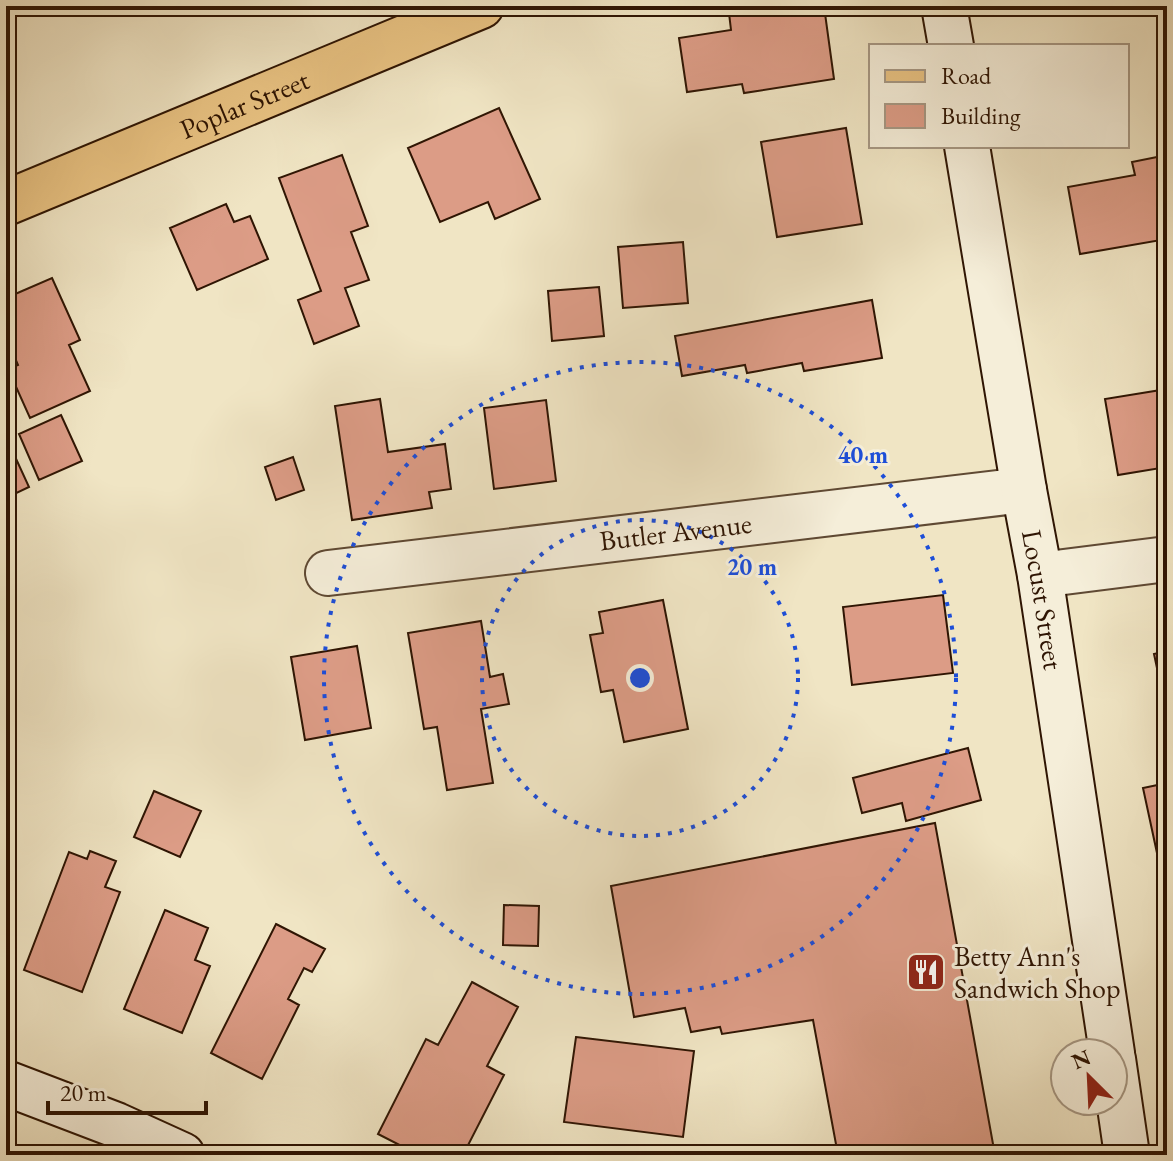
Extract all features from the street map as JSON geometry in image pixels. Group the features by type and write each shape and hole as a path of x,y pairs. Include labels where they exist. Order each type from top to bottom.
{"main road":[{"name":"Poplar Street","path":"6,203 481,6"},
{"path":"944,6 951,44"},
{"name":"Locust Street","path":"967,148 1040,575 1110,1037"},
{"name":"Butler Avenue","path":"328,573 1024,490"},
{"path":"1040,575 1167,559"},
{"path":"6,1083 116,1125 182,1155"},
{"path":"1121,1117 1127,1155"}],"building":[{"path":"775,6 824,6 834,79 744,93 742,84 687,92 679,38 731,30 729,13"},
{"path":"499,108 540,199 495,219 488,202 440,222 408,148"},
{"path":"846,128 862,224 777,237 761,142"},
{"path":"342,155 368,226 351,232 369,280 345,288 359,326 314,344 298,300 321,291 279,178"},
{"path":"1167,155 1167,239 1080,254 1068,187 1135,175 1132,162"},
{"path":"226,204 234,222 250,216 268,259 197,290 170,228"},
{"path":"683,242 688,303 623,308 618,247"},
{"path":"52,278 80,340 69,345 90,391 30,418 8,369 18,365 6,337 6,298"},
{"path":"599,287 604,336 552,341 548,291"},
{"path":"872,300 882,358 804,371 802,363 747,373 745,365 682,376 675,336"},
{"path":"1167,389 1167,467 1118,475 1105,399"},
{"path":"380,399 388,452 445,444 451,489 429,492 432,508 352,520 335,406"},
{"path":"546,400 556,481 494,489 484,408"},
{"path":"61,415 82,461 39,480 19,434"},
{"path":"12,450 29,487 6,498 6,453"},
{"path":"293,457 304,490 276,500 265,467"},
{"path":"943,595 953,673 852,685 843,607"},
{"path":"663,600 688,729 624,742 613,690 601,692 590,635 603,633 599,612"},
{"path":"481,621 490,677 503,674 509,704 481,709 493,783 447,790 437,727 424,729 408,633"},
{"path":"357,646 371,728 305,740 291,657"},
{"path":"1167,651 1167,715 1154,654"},
{"path":"968,748 981,800 906,821 902,803 862,813 853,778"},
{"path":"1167,783 1167,851 1157,853 1143,788"},
{"path":"154,791 201,811 180,857 134,837"},
{"path":"935,823 995,1155 838,1155 813,1020 722,1034 720,1027 691,1032 685,1008 634,1017 611,886"},
{"path":"90,851 116,861 105,887 120,892 82,992 24,970 69,852 87,859"},
{"path":"504,905 539,906 538,946 503,945"},
{"path":"165,910 208,928 195,960 210,966 182,1033 124,1009"},
{"path":"276,924 325,949 312,972 304,968 288,999 299,1005 262,1079 211,1053"},
{"path":"472,982 518,1007 487,1066 504,1075 463,1155 419,1155 378,1134 426,1039 438,1045"},
{"path":"576,1037 694,1051 683,1137 564,1122"}],"place":[{"name":"Betty Ann's Sandwich Shop","path":"926,972"}]}
